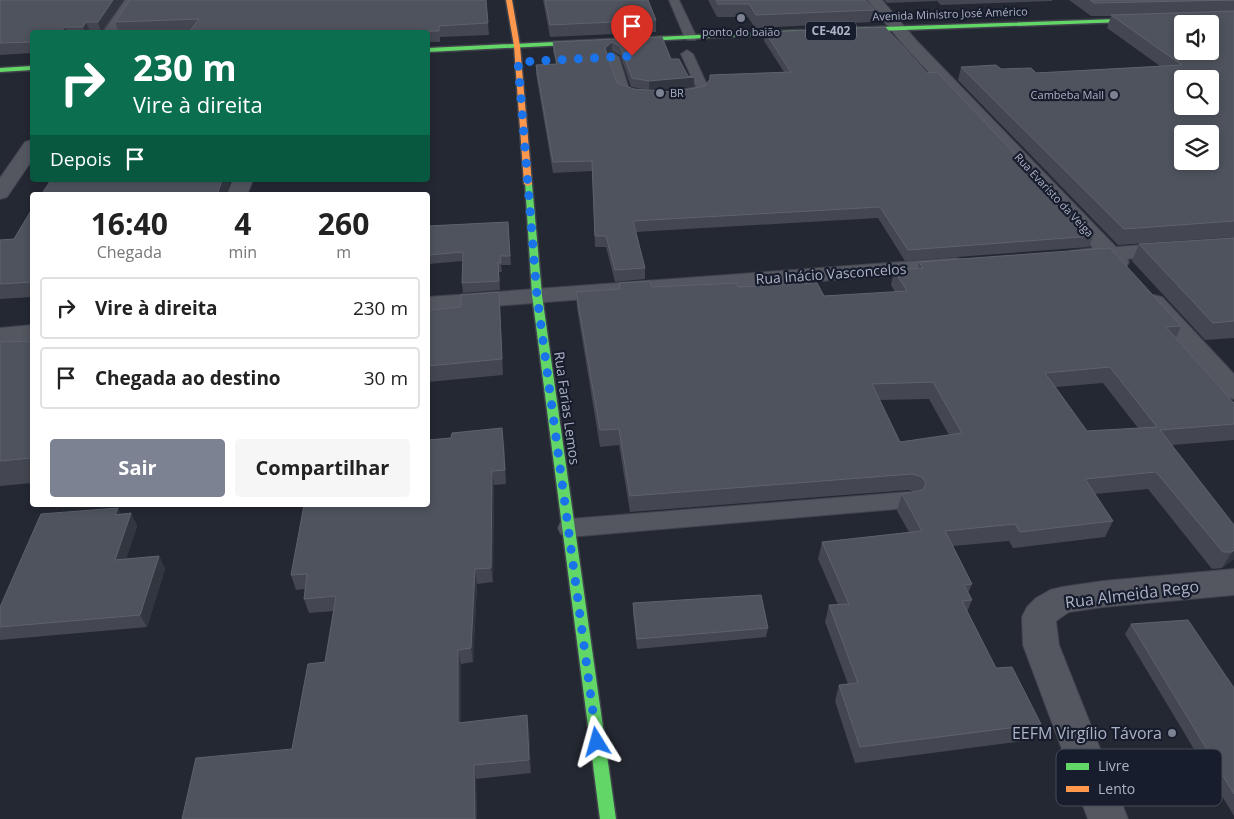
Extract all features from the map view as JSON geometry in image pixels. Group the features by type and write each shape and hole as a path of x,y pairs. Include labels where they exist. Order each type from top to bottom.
{"street":[{"path":"111,30 132,0"},
{"name":"Rua Farias Lemos","path":"508,0 517,46 537,296 608,819"},
{"name":"Rua Evaristo da Veiga","path":"874,0 1234,390"},
{"name":"Avenida Ministro José Américo","path":"838,31 908,39 1006,25 1156,20"},
{"path":"1006,25 1017,34"},
{"name":"CE-402","path":"430,50 819,32"},
{"path":"0,70 30,68"},
{"path":"0,192 30,149"},
{"path":"1061,257 1234,245"},
{"name":"Rua Inácio Vasconcelos","path":"430,304 982,263"},
{"path":"0,336 30,333"},
{"name":"Rua Almeida Rego","path":"1081,749 1041,645 1039,617 1048,608 1062,600 1103,594 1234,582"},
{"name":"Rua Almeida Rego","path":"1103,806 1108,819"}],"lane":[{"path":"674,0 691,38"},
{"path":"613,57 624,90 642,96 694,93 699,91 702,87 687,54"},
{"path":"569,528 908,500"}],"building":[{"path":"0,0 113,0 98,22 86,22 83,27 65,27 63,30 30,30 30,42 0,43"},
{"path":"130,0 486,0 488,23 439,26 439,31 430,31 191,30 199,19 115,22"},
{"path":"545,0 648,0 656,20 550,25"},
{"path":"716,0 865,0 874,10 756,15 749,4 718,4"},
{"path":"1090,0 1234,0 1094,3"},
{"path":"1234,11 1234,221 1124,229 961,67 996,65 1001,69 1031,68 1036,73 1182,65 1175,60 1219,60 1219,15 1174,15 1174,59 1111,15"},
{"path":"885,27 927,73 937,72 1093,236 908,250 880,207 633,221 645,268 615,270 606,236 595,236 592,161 553,162 536,65 557,64 553,42 662,37 671,59 679,59 688,76 694,77 649,81 632,78 620,46 612,42 605,48 617,83 634,89 675,92 705,86 710,79 710,75 791,72 765,32"},
{"path":"50,182 221,182 218,192 43,192"},
{"path":"30,212 30,282 0,284 0,240 14,239"},
{"path":"508,222 510,256 500,256 501,263 498,263 499,281 462,283 463,252 430,255 430,226"},
{"path":"1234,238 1234,321 1213,323 1139,244"},
{"path":"1110,248 1181,326 1166,327 1234,403 1234,424 1160,430 1234,525 1234,550 1232,552 1223,552 1156,472 1085,479 1113,521 1020,532 1015,524 945,531 972,584 964,585 972,600 962,601 996,668 1012,667 1041,724 860,747 839,685 858,683 829,605 849,604 822,542 922,531 902,494 923,490 926,483 922,477 912,474 630,496 619,429 600,430 576,292 620,289 619,283 650,281 652,287 737,283 738,287 817,283 824,296 907,291 894,270 923,268 919,262","holes":["1110,367 1157,427 1087,431 1045,373","933,382 962,433 900,442 872,384"]},
{"path":"499,292 502,359 430,366 430,310 461,307 461,295"},
{"path":"30,341 30,458 0,461 0,342"},
{"path":"502,428 505,470 492,471 491,568 475,569 471,648 458,650 458,723 527,715 529,760 474,765 475,819 182,819 196,758 292,749 308,664 325,662 336,596 304,599 307,574 291,575 304,507 430,507 430,440 451,438 452,433"},
{"path":"118,508 115,515 131,513 115,560 159,556 140,615 0,627 0,607 41,514"},
{"path":"761,595 768,628 637,639 633,603"},
{"path":"1188,620 1234,688 1234,794 1222,774 1222,749 1207,749 1131,624"}],"traffic: fast":[{"path":"851,30 1148,20"},
{"path":"430,50 803,32"},
{"path":"0,70 30,68"},
{"path":"528,184 537,295 608,819"}],"traffic: slow":[{"path":"509,0 517,46 528,184"}],"place":[{"name":"ponto do baião","path":"741,18"},
{"name":"BR","path":"660,93"},
{"name":"Cambeba Mall","path":"1114,95"},
{"name":"EEFM Virgílio Távora","path":"1172,733"}],"route":[{"path":"597,742 537,296 518,62 632,56"}]}
